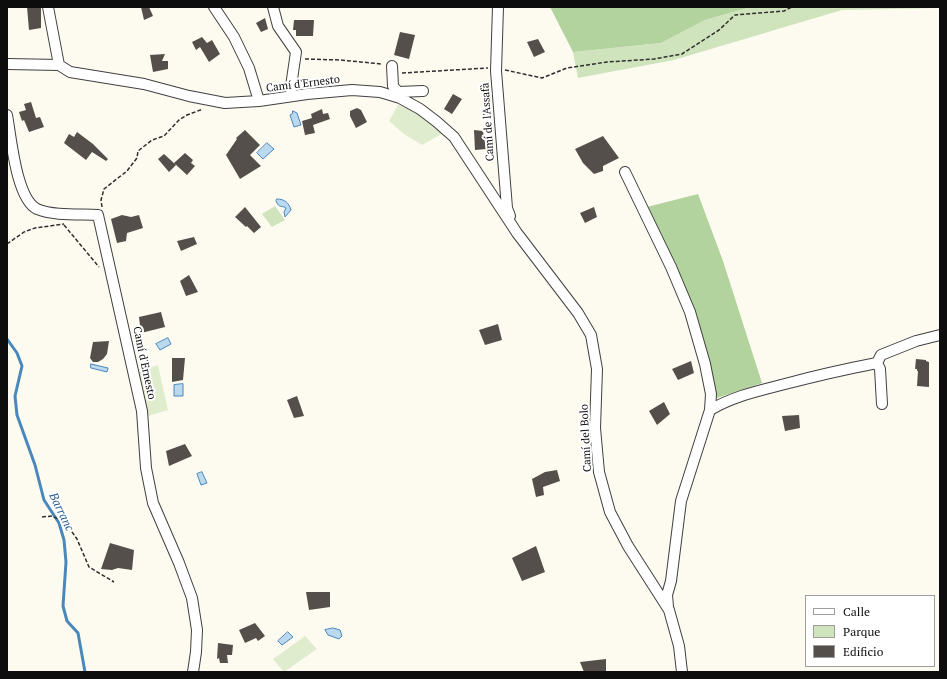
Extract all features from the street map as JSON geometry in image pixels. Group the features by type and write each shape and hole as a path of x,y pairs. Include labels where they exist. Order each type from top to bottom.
{"street":[{"path":"48,7 59,65"},
{"path":"214,7 234,37 249,68 259,101"},
{"path":"273,7 278,26 296,52 291,96"},
{"name":"Camí de l'Assafà","path":"498,7 496,68 507,208 517,233"},
{"name":"Camí d'Ernesto","path":"7,64 59,65 70,72 144,84 189,96 225,103 259,101 291,96 352,90 384,93 400,98 420,109 438,122 454,138 517,233"},
{"path":"392,69 393,86 398,92"},
{"path":"384,93 423,91"},
{"name":"Camí d'Ernesto","path":"7,115 19,182 27,199 36,208 51,212 98,215 142,411 146,468 153,503 180,563 192,598 197,630 193,672"},
{"path":"625,172 671,267 690,312 705,364 711,394 710,410 681,501 671,581 666,595 669,610"},
{"name":"Camí del Bolo","path":"517,233 578,313 591,335 597,369 596,428 599,472 610,512 628,546 669,610 679,646 682,672"},
{"path":"877,363 881,355 916,341 940,336"},
{"path":"710,410 722,403 742,395 821,375 877,363"},
{"path":"877,363 880,368 882,404"}],"path":[{"path":"295,58 379,63 392,69 407,73 417,71 457,71 496,68 542,78 567,68 607,62 654,59 682,54 719,30 735,15 784,11 792,7"},
{"path":"104,189 127,171 137,158 138,151 152,140 164,136 179,120 204,108 214,101"},
{"path":"63,224 99,267"},
{"path":"7,244 24,232 35,228 71,224"},
{"path":"42,517 52,516 60,520 70,529 77,539 89,566 114,582"}],"green space":[{"path":"550,7 751,7 705,20 661,43 573,52"},
{"path":"751,7 940,8 842,10 674,60 578,78 573,52 661,43 705,20"},
{"path":"398,105 415,111 445,132 422,145 404,134 389,121"},
{"path":"698,194 723,261 762,383 717,398 703,342 647,207"},
{"path":"275,206 285,220 272,227 262,214"},
{"path":"158,365 168,410 148,416 138,371"},
{"path":"305,636 317,649 284,672 273,659"}],"water":[{"path":"293,111 297,113 301,125 294,127 290,115"},
{"path":"267,143 274,149 263,159 257,153"},
{"path":"277,199 288,203 291,210 285,217 284,212 286,208 278,205 276,201"},
{"path":"168,338 171,344 160,350 156,344"},
{"path":"91,364 108,368 107,372 91,368"},
{"path":"183,384 183,396 174,396 174,385"},
{"path":"202,472 207,483 201,485 197,474"},
{"path":"333,628 340,630 342,636 339,639 328,635 325,630"},
{"path":"288,632 293,637 282,645 278,641"}],"building":[{"path":"27,7 41,7 41,28 29,30"},
{"path":"141,7 149,7 153,16 144,20"},
{"path":"265,18 268,29 261,32 256,23"},
{"path":"294,20 314,20 313,36 296,36 296,30 293,30"},
{"path":"400,32 415,35 409,59 394,55"},
{"path":"202,37 207,43 212,40 220,54 209,62 200,47 196,50 192,42"},
{"path":"538,39 545,52 534,57 527,42"},
{"path":"165,54 162,61 168,61 168,69 153,72 150,55"},
{"path":"453,94 462,99 452,114 444,109"},
{"path":"31,102 36,118 40,117 44,127 29,132 24,120 22,121 19,112 26,110 24,104"},
{"path":"357,108 361,110 367,122 356,128 350,116 350,111"},
{"path":"322,109 323,114 328,113 330,119 313,125 315,133 305,135 302,121 312,118 311,114"},
{"path":"245,130 260,145 250,155 261,166 240,179 226,155 237,139 236,138"},
{"path":"474,130 483,131 486,149 475,150"},
{"path":"77,132 93,144 108,159 106,161 92,152 86,160 64,143 69,134 74,137"},
{"path":"603,136 619,158 603,166 603,171 594,174 583,163 575,149"},
{"path":"185,153 193,160 191,163 195,166 187,175 174,163"},
{"path":"164,154 176,165 169,172 158,159"},
{"path":"245,207 261,227 254,233 235,217"},
{"path":"594,207 597,217 585,223 580,213"},
{"path":"122,215 131,217 139,215 143,228 127,233 126,241 117,243 111,219"},
{"path":"194,237 197,244 181,251 177,241"},
{"path":"189,275 198,292 186,296 180,281"},
{"path":"161,312 165,327 141,333 139,317"},
{"path":"498,324 502,340 485,345 479,330"},
{"path":"109,341 107,354 98,362 93,362 90,358 93,342"},
{"path":"172,358 185,358 183,380 172,382"},
{"path":"916,359 926,360 929,362 929,387 917,386 918,371 915,369"},
{"path":"691,361 694,373 678,380 672,369"},
{"path":"297,396 304,416 294,418 287,400"},
{"path":"664,402 670,414 657,425 649,411"},
{"path":"799,415 800,428 785,431 782,416"},
{"path":"185,444 192,456 169,466 166,451"},
{"path":"557,470 560,481 543,487 544,495 536,497 532,479 545,472"},
{"path":"110,543 134,550 132,570 118,568 112,570 101,569"},
{"path":"536,546 545,572 522,581 512,558"},
{"path":"306,592 330,592 330,607 309,610"},
{"path":"255,623 265,636 258,641 256,638 245,643 239,630"},
{"path":"218,643 233,645 232,655 227,655 228,663 220,663 219,658 217,659"},
{"path":"606,659 606,672 584,672 580,662"}],"waterway":[{"name":"Barranc","path":"7,339 17,353 22,366 15,396 17,415 35,465 44,500 59,523 64,540 66,562 63,606 67,621 78,633 85,672"}]}
